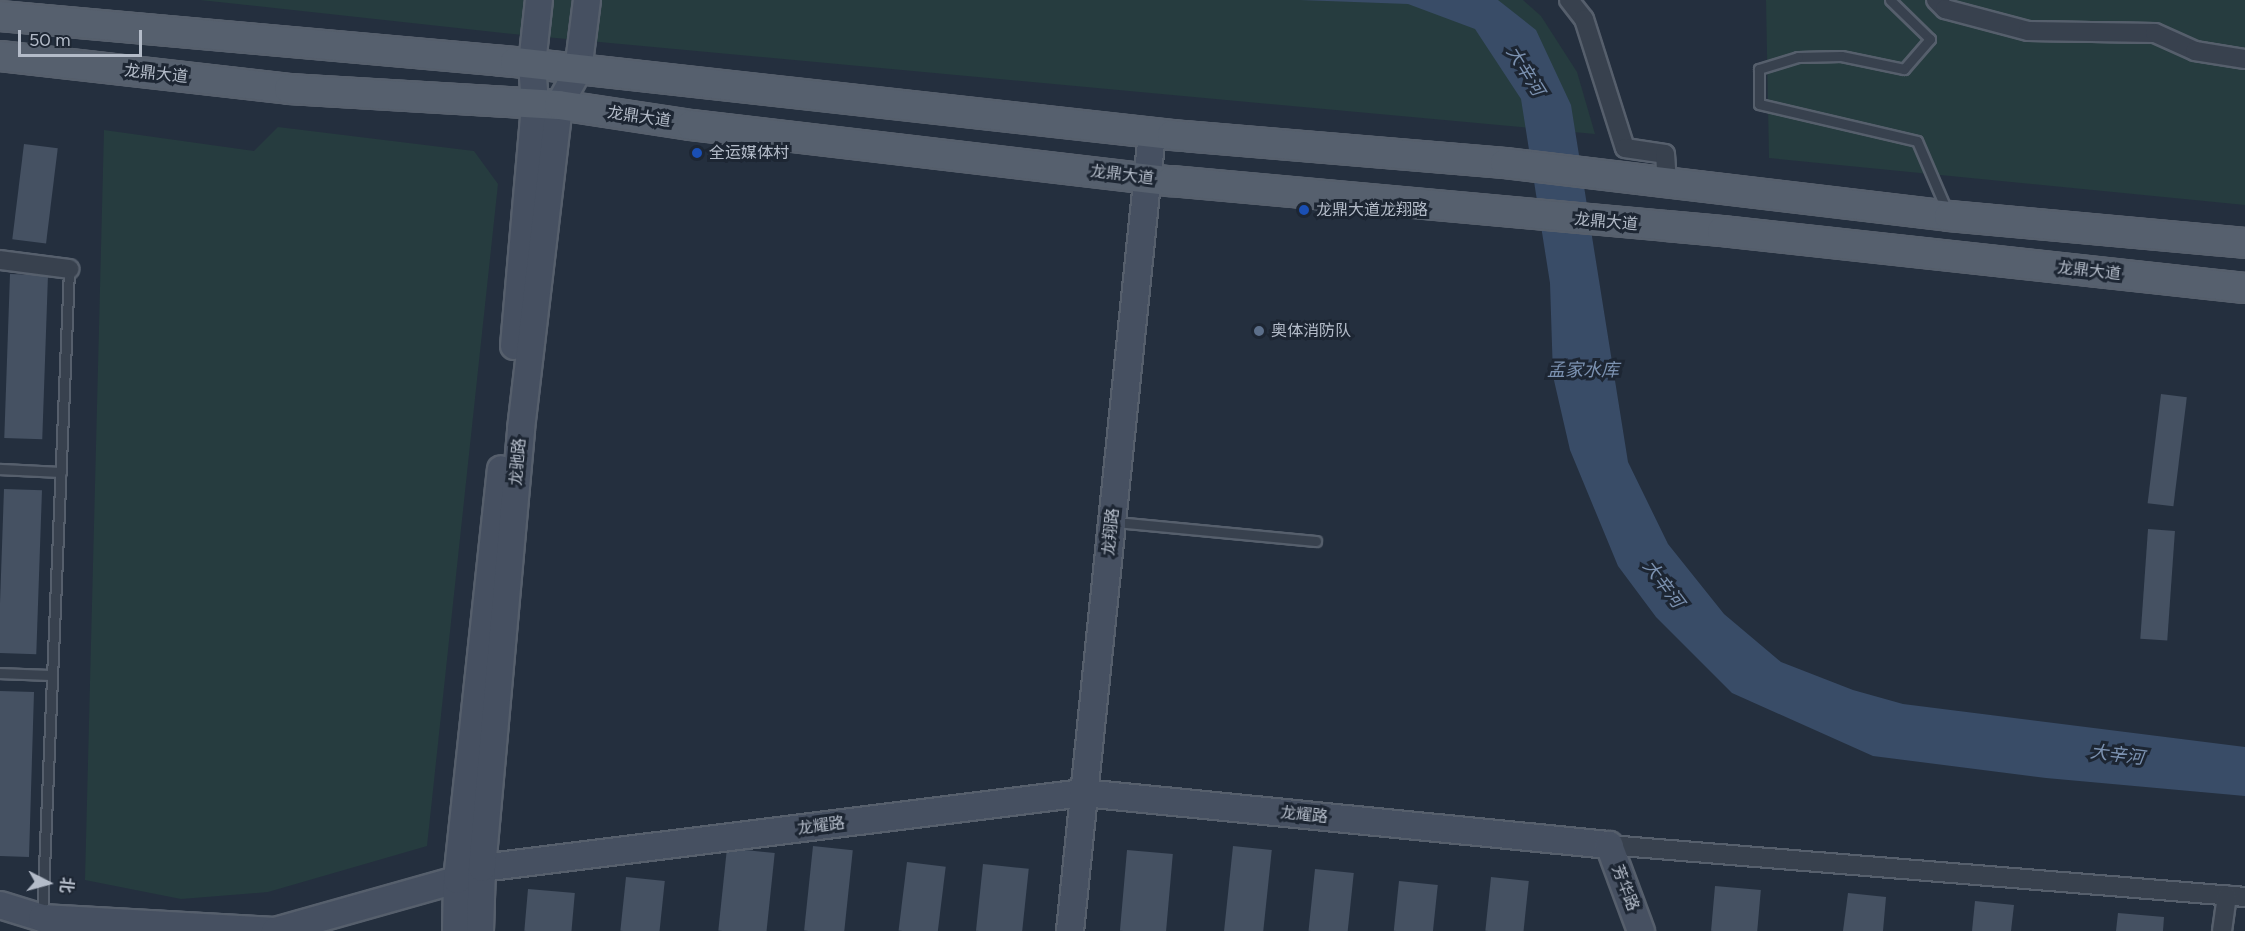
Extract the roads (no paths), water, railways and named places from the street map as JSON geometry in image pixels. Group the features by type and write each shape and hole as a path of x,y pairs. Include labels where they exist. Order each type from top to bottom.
{"main road":[{"path":"0,16 532,64 578,71 1152,133 1505,163 1949,216 2245,243"},
{"name":"龙鼎大道","path":"0,56 289,89 547,104 691,125 1148,178 1722,231 2245,288"}],"street":[{"name":"龙驰路","path":"480,931 482,868 547,104 532,64 539,0"},
{"name":"龙驰路","path":"456,931 457,880 515,336 547,104 578,71 587,0"},
{"path":"1569,0 1584,19 1625,148 1665,154 1666,181"},
{"path":"1936,0 1946,9 2028,32 2156,33 2195,51 2245,59"},
{"name":"龙翔路","path":"1070,931 1152,133"},
{"path":"0,260 69,269"},
{"name":"龙耀路","path":"0,906 42,918 275,931 457,880 482,868 1083,793 1609,846"},
{"path":"1609,846 2245,897"},
{"name":"芳华路","path":"1609,846 1641,931"},
{"path":"2222,931 2227,895"}],"lane":[{"path":"1890,0 1930,39 1904,69 1842,56 1798,57 1759,69 1759,104 1917,141 1949,216"},
{"path":"42,918 69,269"},
{"path":"0,468 61,472"},
{"path":"1112,522 1316,541"},
{"path":"0,674 52,675"}],"water":[{"name":"孟家水库","path":"1300,0 1498,0 1536,30 1571,105 1628,462 1668,544 1724,614 1781,662 1853,690 1903,704 2245,747 2245,796 2046,778 1873,756 1732,693 1656,617 1618,566 1570,450 1553,376 1550,283 1521,99 1475,29 1408,4"}],"place":[{"name":"全运媒体村","path":"697,153"},
{"name":"龙鼎大道龙翔路","path":"1304,210"},
{"name":"奥体消防队","path":"1259,331"}],"water label":[{"name":"大辛河","path":"1525,71"},
{"name":"大辛河","path":"1663,584"},
{"name":"大辛河","path":"2117,755"}]}
